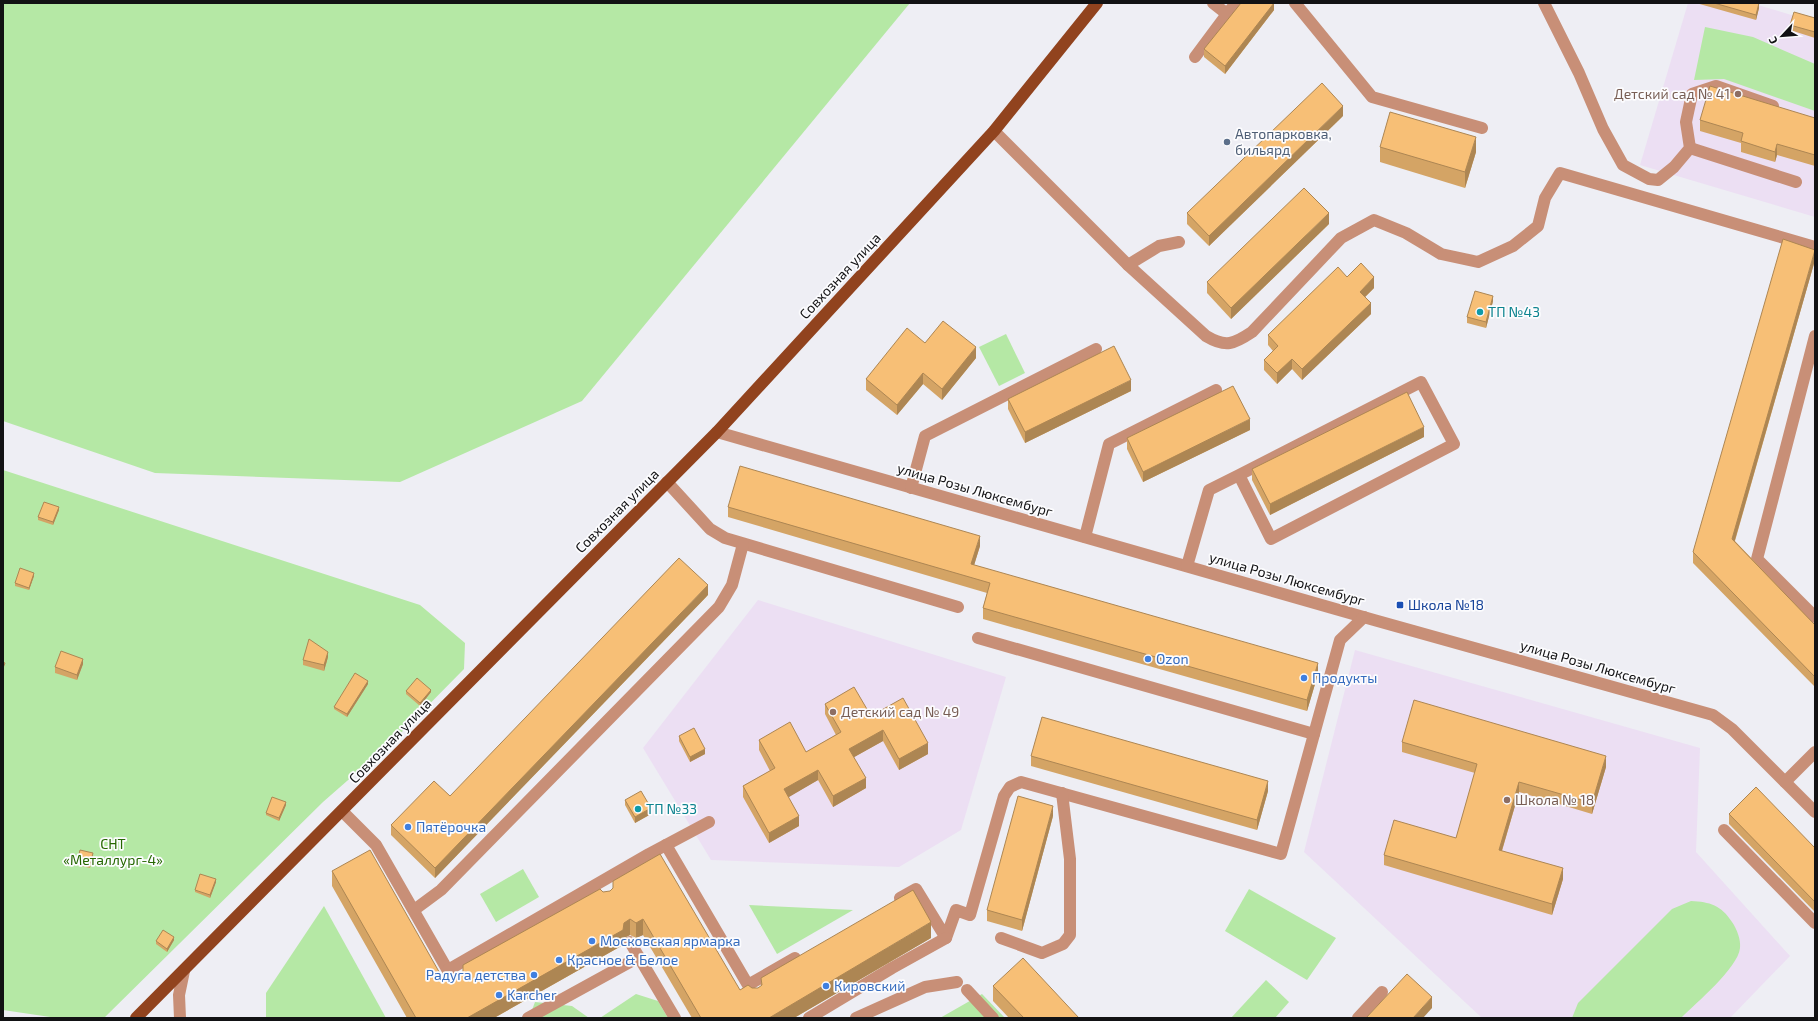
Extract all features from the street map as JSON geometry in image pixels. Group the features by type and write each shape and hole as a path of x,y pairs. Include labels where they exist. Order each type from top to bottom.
{"main road":[{"name":"Совхозная улица","path":"136,1018 717,432 994,131 1096,3"}],"street":[{"path":"1213,3 1227,14"},
{"path":"1194,57 1236,3"},
{"path":"1295,3 1372,96 1482,128"},
{"path":"1544,3 1579,73 1603,129 1623,164 1649,179 1658,180 1674,167 1690,148 1686,122 1692,94 1716,86 1779,108"},
{"path":"994,131 1128,265 1206,336 1217,342 1227,344 1238,341 1252,332 1341,238 1374,220 1406,233 1441,254 1478,262 1513,246 1538,226 1545,198 1560,173 1815,247"},
{"path":"1690,148 1796,182"},
{"path":"1128,265 1159,246 1179,242"},
{"path":"1815,336 1758,558 1815,618"},
{"path":"911,488 925,436 1096,349"},
{"path":"1187,566 1209,490 1421,382 1454,444 1271,539 1239,475"},
{"path":"1085,537 1109,444 1216,390"},
{"name":"улица Розы Люксембург","path":"717,432 1713,715 1729,726 1815,812"},
{"path":"667,482 710,529 725,538 958,607"},
{"path":"414,910 447,884 719,607 732,585 743,544"},
{"path":"809,1018 892,968 946,938 956,910 970,916 1004,796 1007,790 1015,783 1023,782 1281,854 1340,640 1364,617"},
{"path":"978,638 1314,734"},
{"path":"1785,782 1815,752"},
{"path":"1001,938 1042,953 1063,944 1070,935 1070,859 1062,793"},
{"path":"342,811 376,845 456,984"},
{"path":"448,970 600,890 666,845 709,822"},
{"path":"1724,830 1815,922"},
{"path":"666,845 755,997"},
{"path":"889,904 916,889 946,938"},
{"path":"630,942 675,1018"},
{"path":"748,985 808,951"},
{"path":"528,1018 638,957"},
{"path":"180,1018 179,995 184,971"},
{"path":"856,1018 926,987 957,982"},
{"path":"967,990 993,1018"},
{"path":"1358,1018 1382,992"}],"shaded area":[{"name":"Детский сад № 41","path":"1688,3 1751,3 1815,22 1815,217 1640,165"},
{"name":"Детский сад № 49","path":"758,600 1006,677 961,830 899,867 711,860 643,748"},
{"name":"Школа № 18","path":"1355,650 1700,748 1696,852 1790,956 1730,1018 1482,1018 1304,852"}],"green space":[{"path":"3,3 910,3 582,401 400,482 155,473 3,421"},
{"path":"1705,27 1753,37 1815,64 1815,111 1724,79 1694,80"},
{"path":"1006,334 1025,373 999,386 979,347"},
{"name":"СНТ «Металлург-4»","path":"3,470 420,605 465,643 464,669 395,739 323,802 104,1018 57,1018 3,1010"},
{"path":"523,869 539,897 496,922 480,894"},
{"path":"1249,889 1336,938 1307,980 1225,931"},
{"path":"1691,901 1704,902 1719,908 1724,912 1734,925 1740,942 1738,956 1724,975 1706,995 1681,1018 1572,1018 1578,1003 1672,909"},
{"path":"749,905 853,910 777,954"},
{"path":"324,906 386,1018 266,1018 266,993"},
{"path":"1266,980 1289,1002 1275,1018 1231,1018"},
{"path":"636,994 658,1001 668,1018 600,1018"},
{"path":"982,994 1005,1018 940,1018"},
{"path":"535,1002 572,1006 589,1018 529,1018"}],"building":[{"path":"1241,3 1274,3 1225,66 1204,49"},
{"path":"1714,3 1759,3 1756,15"},
{"path":"1794,12 1815,18 1815,32 1790,25"},
{"path":"1322,83 1343,106 1209,236 1187,213"},
{"path":"1710,86 1815,118 1815,155 1777,144 1775,152 1741,141 1743,133 1700,120"},
{"path":"1390,112 1476,137 1465,172 1380,147"},
{"path":"1304,188 1329,213 1231,308 1207,282"},
{"path":"1783,239 1815,250 1732,539 1815,625 1815,677 1693,552"},
{"path":"1361,263 1374,277 1360,292 1371,303 1302,369 1292,359 1277,373 1264,360 1278,346 1268,335 1338,267 1347,277"},
{"name":"ТП №43","path":"1475,291 1493,296 1486,322 1467,317"},
{"path":"943,321 976,347 942,389 923,373 897,405 866,379 907,328 925,343"},
{"path":"1114,346 1131,380 1025,432 1008,399"},
{"path":"1233,386 1250,419 1143,472 1127,438"},
{"path":"1407,392 1424,427 1270,504 1252,469"},
{"path":"740,466 980,536 971,564 1318,663 1307,700 983,608 990,583 728,507"},
{"path":"44,502 59,507 53,522 38,517"},
{"path":"679,558 708,585 435,868 391,825 434,781 450,796"},
{"path":"20,568 34,573 29,588 15,583"},
{"path":"309,639 328,652 324,665 303,660"},
{"path":"61,651 83,659 77,675 55,667"},
{"path":"355,673 368,681 347,714 334,707"},
{"path":"417,678 431,690 420,703 406,691"},
{"path":"854,687 871,716 903,698 928,743 899,759 883,730 849,749 866,778 833,796 818,770 784,789 799,816 769,833 743,786 775,768 759,740 790,722 806,752 841,732 825,704"},
{"path":"1414,700 1606,756 1592,803 1519,782 1499,850 1563,868 1552,904 1384,855 1394,820 1456,838 1477,764 1402,742"},
{"path":"1042,717 1268,781 1257,820 1031,756"},
{"path":"694,728 705,749 690,757 679,736"},
{"path":"1756,787 1815,848 1815,902 1729,814"},
{"name":"ТП №33","path":"641,791 651,808 635,817 625,800"},
{"path":"1018,796 1053,806 1022,920 987,910"},
{"path":"272,797 286,802 279,818 266,813"},
{"path":"80,850 93,853 90,865 77,862"},
{"path":"370,850 442,977 450,973 453,975 459,975 463,972 463,965 600,889 603,892 610,891 613,888 613,881 660,854 740,990 748,985 752,988 758,988 762,985 761,978 913,890 931,922 769,1018 701,1018 643,919 636,923 630,919 624,923 623,930 467,1018 416,1018 332,871"},
{"path":"200,874 216,879 210,895 195,890"},
{"path":"163,930 174,937 167,949 156,941"},
{"path":"1023,958 1079,1018 1024,1018 993,986"},
{"path":"1407,974 1432,997 1413,1018 1366,1018"}],"place":[{"name":"Детский сад № 41","path":"1738,94"},
{"name":"Автопарковка, бильярд","path":"1227,142"},
{"name":"ТП №43","path":"1480,312"},
{"name":"Школа №18","path":"1400,605"},
{"name":"Ozon","path":"1148,659"},
{"name":"Продукты","path":"1304,678"},
{"name":"Детский сад № 49","path":"833,712"},
{"name":"Школа № 18","path":"1507,800"},
{"name":"ТП №33","path":"638,809"},
{"name":"Пятёрочка","path":"408,827"},
{"name":"Московская ярмарка","path":"592,941"},
{"name":"Красное & Белое","path":"559,960"},
{"name":"Радуга детства","path":"534,975"},
{"name":"Кировский","path":"826,986"},
{"name":"Karcher","path":"499,995"}]}
